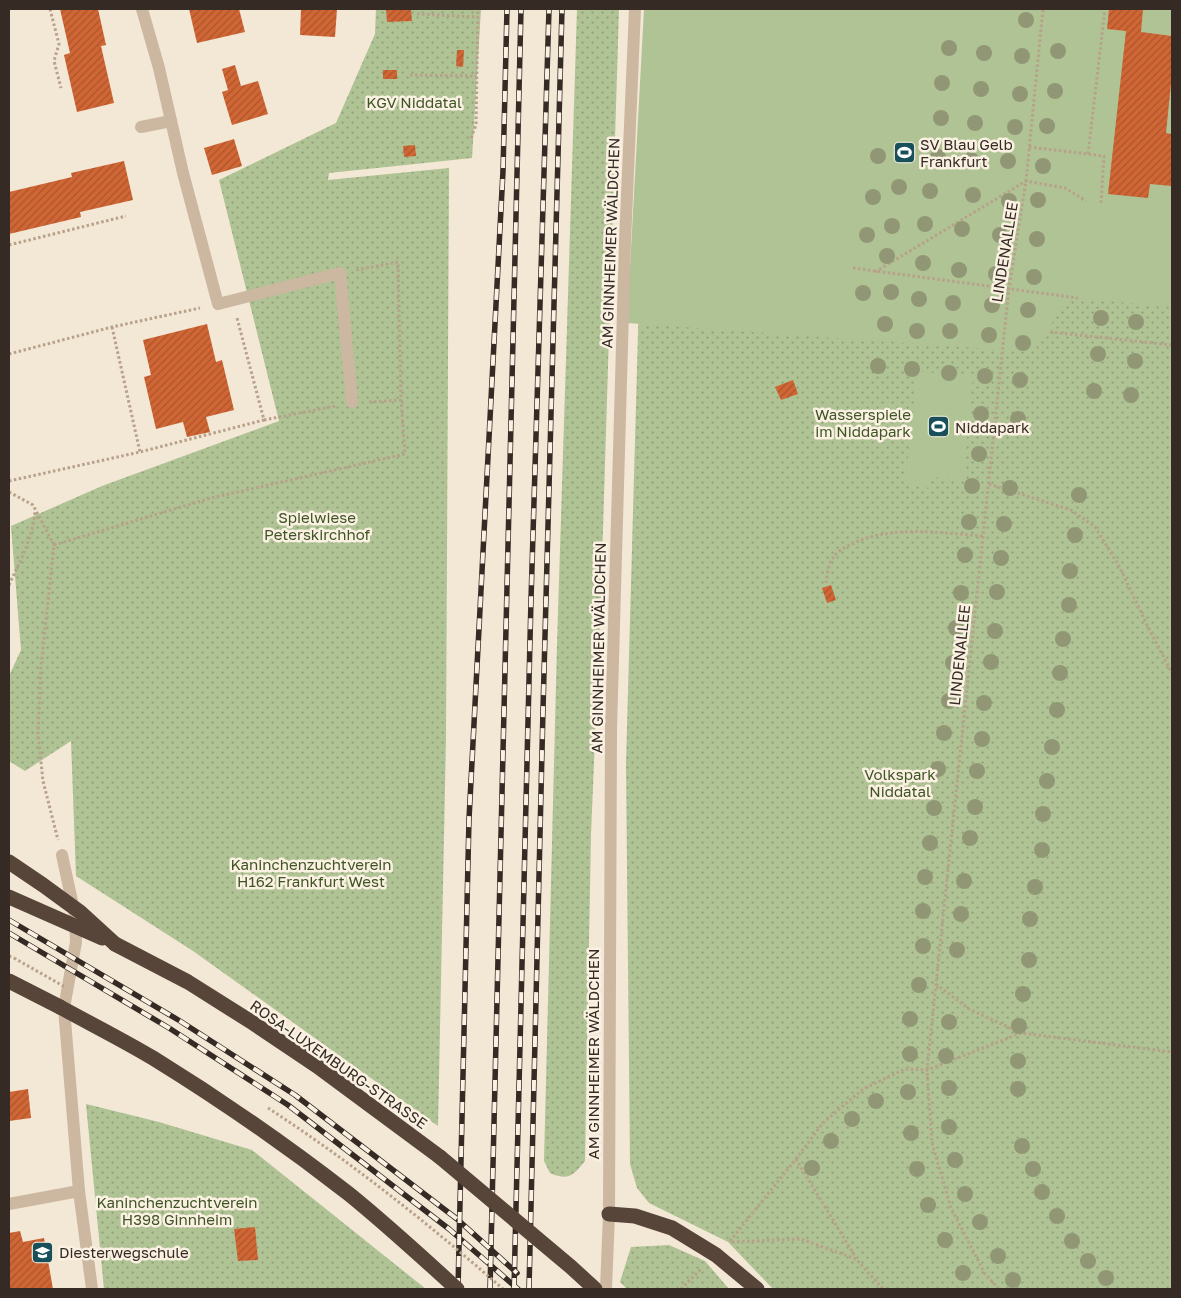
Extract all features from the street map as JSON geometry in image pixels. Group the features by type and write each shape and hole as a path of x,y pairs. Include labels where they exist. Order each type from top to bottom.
{"highway":[{"path":"9,862 80,912 115,944"},
{"name":"ROSA-LUXEMBURG-STRASSE","path":"9,897 115,944 188,982 253,1023 317,1066 440,1157 595,1289"},
{"path":"9,981 151,1057 264,1131 349,1195 457,1289"},
{"path":"609,1214 635,1216 672,1228 716,1255 757,1289"}],"street":[{"path":"142,9 159,68 218,304 340,273 352,402"},
{"name":"AM GINNHEIMER WÄLDCHEN","path":"606,1289 609,1214 611,729 625,252 635,9"},
{"path":"141,127 171,121"},
{"path":"62,855 75,915 76,942 64,1008 79,1191 92,1289"},
{"path":"9,1204 79,1191"}],"path":[{"path":"50,9 59,44 54,61 61,88"},
{"path":"471,138 476,126 478,9"},
{"name":"LINDENALLEE","path":"999,1289 985,1274 951,1208 932,1143 927,1070 1009,288 1026,182 1043,9"},
{"path":"1088,154 1105,9"},
{"path":"417,14 478,17"},
{"path":"410,75 476,76"},
{"path":"1029,147 1104,156 1101,203"},
{"path":"875,272 1026,182 1065,188 1086,201"},
{"path":"9,245 126,216"},
{"path":"54,545 211,498 405,454 401,400 398,262 340,273"},
{"path":"853,268 1078,298"},
{"path":"232,301 264,420"},
{"path":"9,354 112,327 218,304"},
{"path":"112,327 140,452"},
{"path":"1050,332 1172,345"},
{"path":"9,481 140,452 264,420 352,402 401,400"},
{"path":"989,484 1071,510 1095,527 1118,564 1172,673"},
{"path":"9,492 32,505 54,545 41,667 38,733 43,781 62,855"},
{"path":"9,585 31,536 35,511"},
{"path":"826,583 832,559 841,549 866,538 896,532 983,536"},
{"path":"9,956 14,958"},
{"path":"936,984 969,1009 1021,1034 1172,1052"},
{"path":"856,1259 801,1239 728,1242 796,1160 823,1123 863,1088 905,1069 927,1070 1021,1034"},
{"path":"796,1160 856,1259 883,1289"},
{"path":"681,1289 704,1267"}],"green space":[{"path":"376,9 481,9 472,158 329,173 328,180 449,168 446,738 438,1126 193,951 76,876 71,741 25,771 9,761 9,676 21,650 11,526 102,486 279,421 219,180 336,123 375,34"},
{"path":"577,9 619,9 601,594 591,834 585,1161 570,1176 561,1177 550,1173 544,1161 557,645"},
{"name":"SV Blau Gelb Frankfurt","path":"644,9 1172,9 1172,307 1077,298 1056,310 1050,332 1031,352 627,323"},
{"name":"Volkspark Niddatal","path":"647,9 1172,9 1172,1289 773,1289 728,1242 649,1203 637,1188 630,1164 626,764"},
{"name":"Niddapark","path":"917,371 973,377 963,480 931,477 930,488 905,485"},
{"name":"Kaninchenzuchtverein H398 Ginnheim","path":"86,1104 159,1122 252,1150 426,1289 104,1289"},
{"path":"669,1245 705,1261 729,1289 627,1289 620,1282 631,1247"}],"building":[{"path":"60,9 98,9 106,45 101,46 114,103 77,112 64,55 70,53"},
{"path":"189,9 239,9 245,32 197,43"},
{"path":"301,9 337,9 335,37 300,35"},
{"path":"386,9 411,9 412,21 387,22"},
{"path":"1109,9 1143,9 1141,32 1172,36 1172,74 1166,133 1172,134 1172,186 1150,184 1148,198 1108,194 1126,31 1107,29"},
{"path":"457,50 464,50 463,67 456,66"},
{"path":"235,65 241,86 258,81 268,114 232,125 222,92 228,90 222,69"},
{"path":"383,70 397,70 397,79 383,79"},
{"path":"234,139 242,166 212,175 204,148"},
{"path":"415,145 416,156 404,157 403,146"},
{"path":"124,161 133,200 80,212 81,217 9,234 9,192 72,177 71,173"},
{"path":"207,324 216,362 222,360 234,410 206,417 210,432 187,437 183,422 156,429 144,377 151,375 143,340"},
{"path":"793,380 798,394 781,400 775,387"},
{"path":"831,585 836,600 827,603 822,588"},
{"path":"28,1089 31,1118 9,1121 9,1092"},
{"path":"255,1227 258,1260 238,1261 234,1229"},
{"path":"20,1231 23,1242 44,1238 53,1289 9,1289 9,1233"}],"railway":[{"path":"458,1289 469,819 503,171 507,9"},
{"path":"490,1289 521,9"},
{"path":"514,1289 531,600 549,9"},
{"path":"529,1289 562,9"},
{"path":"9,920 180,1021 295,1095 457,1219 517,1273"},
{"path":"9,933 169,1028 288,1105 449,1229 518,1289"}],"place":[{"name":"SV Blau Gelb Frankfurt","path":"904,153"},
{"name":"Niddapark","path":"939,427"},
{"name":"Diesterwegschule","path":"43,1252"}],"park label":[{"name":"KGV Niddatal","path":"414,102"},
{"name":"Wasserspiele im Niddapark","path":"863,422"},
{"name":"Spielwiese Peterskirchhof","path":"317,526"},
{"name":"Kaninchenzuchtverein H162 Frankfurt West","path":"311,872"}]}
